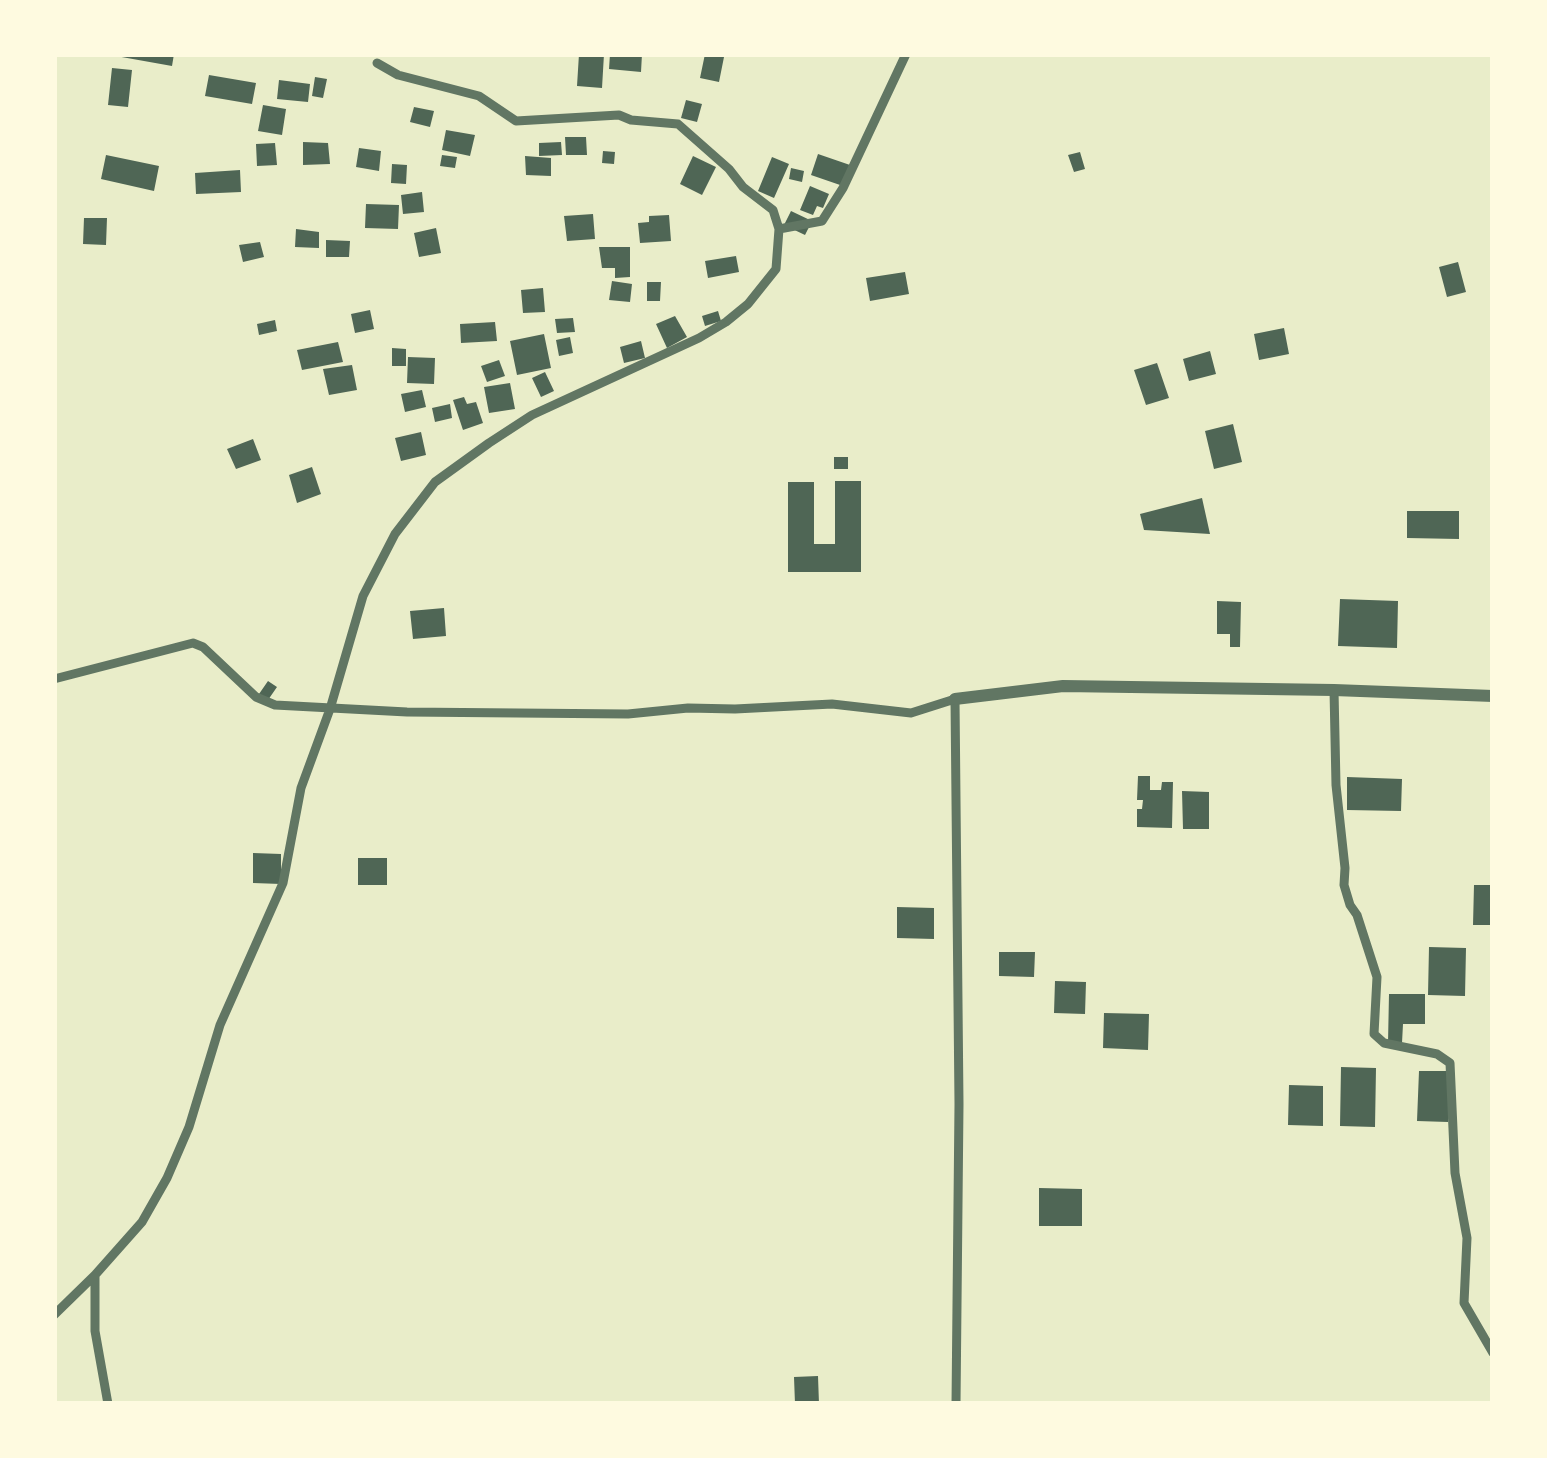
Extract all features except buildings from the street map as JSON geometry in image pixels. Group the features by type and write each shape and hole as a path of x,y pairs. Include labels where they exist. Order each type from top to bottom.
{"street":[{"path":"779,229 822,221 851,173 906,54"},
{"path":"54,1315 142,1222 167,1178 189,1126 220,1025 283,883 301,788 363,596 404,520 435,482 532,416 726,322 748,304 776,269 779,229 773,210 678,124 608,115 517,121 478,96 398,75 377,63"},
{"path":"54,679 194,643 265,702 330,709 628,714 688,707 832,704 911,713 955,699 1064,686 1493,696"},
{"path":"1334,690 1344,885 1377,977 1374,1034 1384,1043 1437,1054 1450,1063 1455,1173 1466,1231 1464,1304 1493,1353"},
{"path":"955,699 956,1404"},
{"path":"94,1275 95,1331 108,1404"}]}
